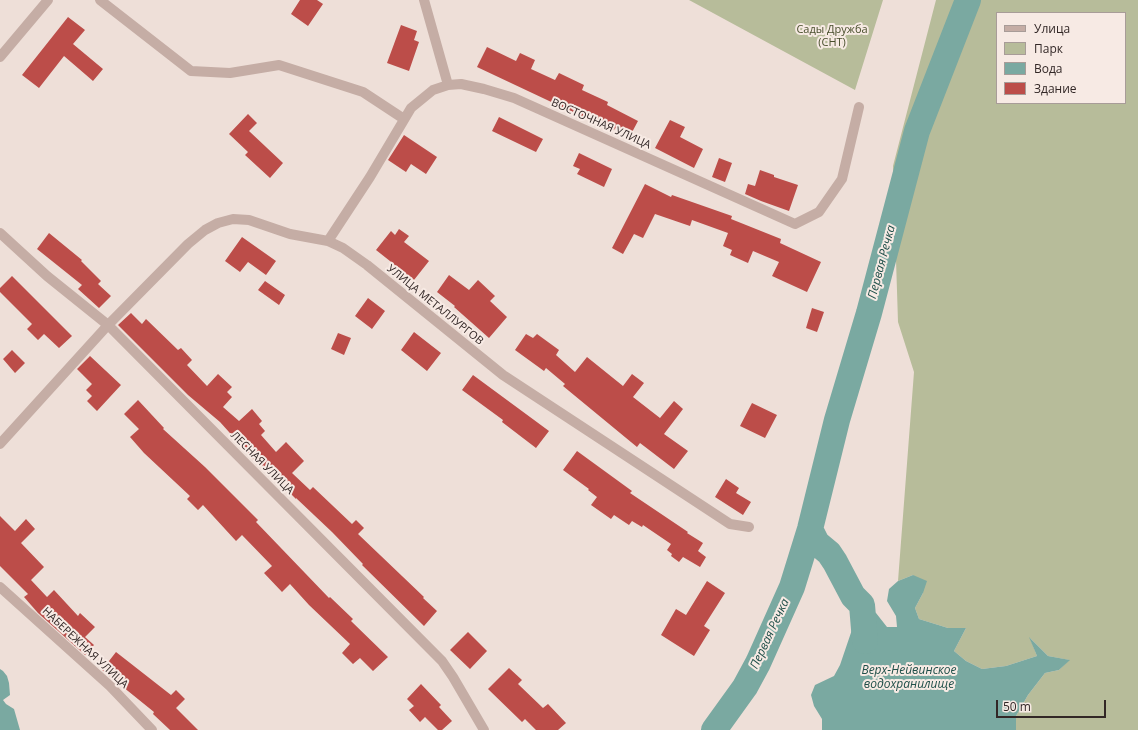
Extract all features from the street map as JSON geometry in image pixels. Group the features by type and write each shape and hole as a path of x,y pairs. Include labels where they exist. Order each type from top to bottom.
{"street":[{"path":"0,57 48,0"},
{"path":"100,0 191,71 230,73 279,65 363,92 404,119"},
{"path":"424,0 448,85"},
{"name":"ВОСТОЧНАЯ УЛИЦА","path":"328,241 370,178 411,108 433,90 448,85 461,84 514,98 795,224 819,212 842,178 859,107"},
{"name":"УЛИЦА МЕТАЛЛУРГОВ","path":"0,444 108,325 188,244 205,230 218,222 233,219 249,220 290,234 328,241 343,248 367,265 503,375 730,524 749,527"},
{"name":"ЛЕСНАЯ УЛИЦА","path":"0,233 47,276 108,325 442,661 454,677 484,730"},
{"name":"НАБЕРЕЖНАЯ УЛИЦА","path":"0,587 110,686 152,730"}],"green space":[{"name":"Сады Дружба (СНТ)","path":"689,0 883,0 855,90"},
{"path":"936,0 1138,0 1138,730 1016,730 1016,716 1028,695 1045,673 1059,670 1069,660 1048,656 1030,638 1037,656 1006,666 982,669 966,661 954,651 966,628 948,628 919,619 915,608 923,593 913,575 898,581 914,372 898,322 893,166"}],"water":[{"name":"Верх-Нейвинское водохранилище","path":"913,575 927,581 923,593 915,608 919,619 948,628 966,628 954,651 966,661 982,669 1006,666 1037,656 1029,637 1048,656 1070,660 1059,670 1045,673 1028,695 1016,716 1016,730 822,730 822,719 814,706 811,695 815,685 834,676 840,665 857,615 862,605 876,613 887,627 897,627 896,616 887,601 889,589 898,581"},
{"path":"0,669 7,676 9,683 10,695 3,700 14,709 20,730 0,730"}],"building":[{"path":"300,0 317,0 323,4 308,26 291,14"},
{"path":"68,17 85,30 73,44 103,69 93,81 64,56 39,88 22,75"},
{"path":"401,25 417,31 414,40 419,42 409,71 387,63"},
{"path":"487,47 516,61 520,53 535,60 531,69 555,80 559,73 584,85 582,90 608,102 607,105 638,121 630,136 599,122 598,124 477,67"},
{"path":"248,114 257,123 249,131 283,163 270,178 245,155 248,152 229,134"},
{"path":"499,117 543,139 536,152 492,131"},
{"path":"670,120 685,127 680,137 703,149 694,168 655,148"},
{"path":"404,135 437,157 426,174 411,164 406,172 388,160"},
{"path":"579,153 612,169 604,187 577,174 580,169 573,166"},
{"path":"719,158 732,163 725,182 712,177"},
{"path":"760,170 774,175 774,177 798,185 789,211 745,194 748,184 755,186"},
{"path":"645,184 671,197 672,195 732,216 731,219 781,239 780,243 821,262 807,292 772,276 779,262 753,251 748,263 730,255 732,250 723,246 728,233 692,220 690,226 655,214 643,238 634,234 623,254 612,248"},
{"path":"399,229 409,236 404,242 429,261 414,280 376,250 391,231 395,235"},
{"path":"49,233 82,260 81,261 101,281 98,284 111,296 99,308 78,289 82,285 37,249"},
{"path":"242,237 276,261 266,275 248,262 240,272 225,261"},
{"path":"449,275 469,290 478,280 495,296 490,301 507,317 489,338 454,307 455,306 437,292"},
{"path":"12,276 72,336 59,348 44,334 38,340 27,329 32,324 0,292 0,288"},
{"path":"265,281 285,295 279,305 258,290"},
{"path":"368,298 385,311 372,329 355,316"},
{"path":"812,308 824,312 817,332 806,328"},
{"path":"131,313 142,324 146,319 178,350 181,348 192,360 187,365 207,386 218,374 232,387 227,392 232,397 223,407 239,421 252,409 262,421 259,424 265,431 261,435 276,452 286,442 304,461 292,473 310,490 313,487 352,524 356,520 364,528 358,534 437,611 424,626 362,565 363,564 332,532 258,461 256,462 220,422 188,395 118,325"},
{"path":"414,332 441,353 427,371 401,350"},
{"path":"338,333 351,338 344,355 331,349"},
{"path":"526,334 533,338 537,334 559,350 556,355 575,372 587,357 623,386 632,374 644,383 633,397 660,418 674,401 683,409 664,434 688,451 674,469 640,443 637,447 563,386 565,384 546,368 544,371 515,350"},
{"path":"12,350 25,363 15,373 3,359"},
{"path":"90,356 121,385 97,411 87,401 92,396 86,390 92,384 77,369"},
{"path":"473,375 549,431 536,448 502,422 503,420 462,390"},
{"path":"138,400 164,428 163,429 205,467 258,520 256,522 329,598 330,597 353,619 351,621 388,657 373,671 360,658 353,664 342,653 350,644 309,605 290,584 282,592 264,573 272,566 242,535 236,541 203,505 198,510 187,499 190,496 144,453 130,437 139,429 124,414"},
{"path":"752,403 777,415 765,438 740,426"},
{"path":"577,451 632,491 630,493 703,543 698,551 706,557 700,567 683,557 679,562 671,556 672,554 667,550 671,544 643,525 642,527 632,521 629,525 614,515 611,519 591,505 597,497 588,490 589,489 563,470"},
{"path":"726,479 739,488 736,493 751,502 743,515 715,497"},
{"path":"0,516 15,531 26,519 35,529 21,543 44,567 31,580 47,597 54,590 78,616 80,613 95,627 85,637 94,645 85,655 38,613 24,597 28,594 0,566"},
{"path":"707,581 725,593 704,626 710,630 694,656 661,635 676,609 686,615"},
{"path":"468,632 487,651 470,669 450,650"},
{"path":"116,652 171,695 176,690 185,699 176,708 198,730 170,730 153,714 154,712 102,670"},
{"path":"509,668 522,680 518,684 543,708 548,704 566,723 558,730 536,730 525,719 522,722 488,689"},
{"path":"421,684 441,705 439,707 452,721 442,730 438,730 425,717 420,722 409,710 414,706 407,699"}],"waterway":[{"name":"Первая Речка","path":"714,730 745,687 758,663 792,587 810,529 837,420 869,313 917,131 968,0"},
{"name":"Первая Речка","path":"810,529 817,543 829,553 835,562 853,596 862,605 865,641"}]}
